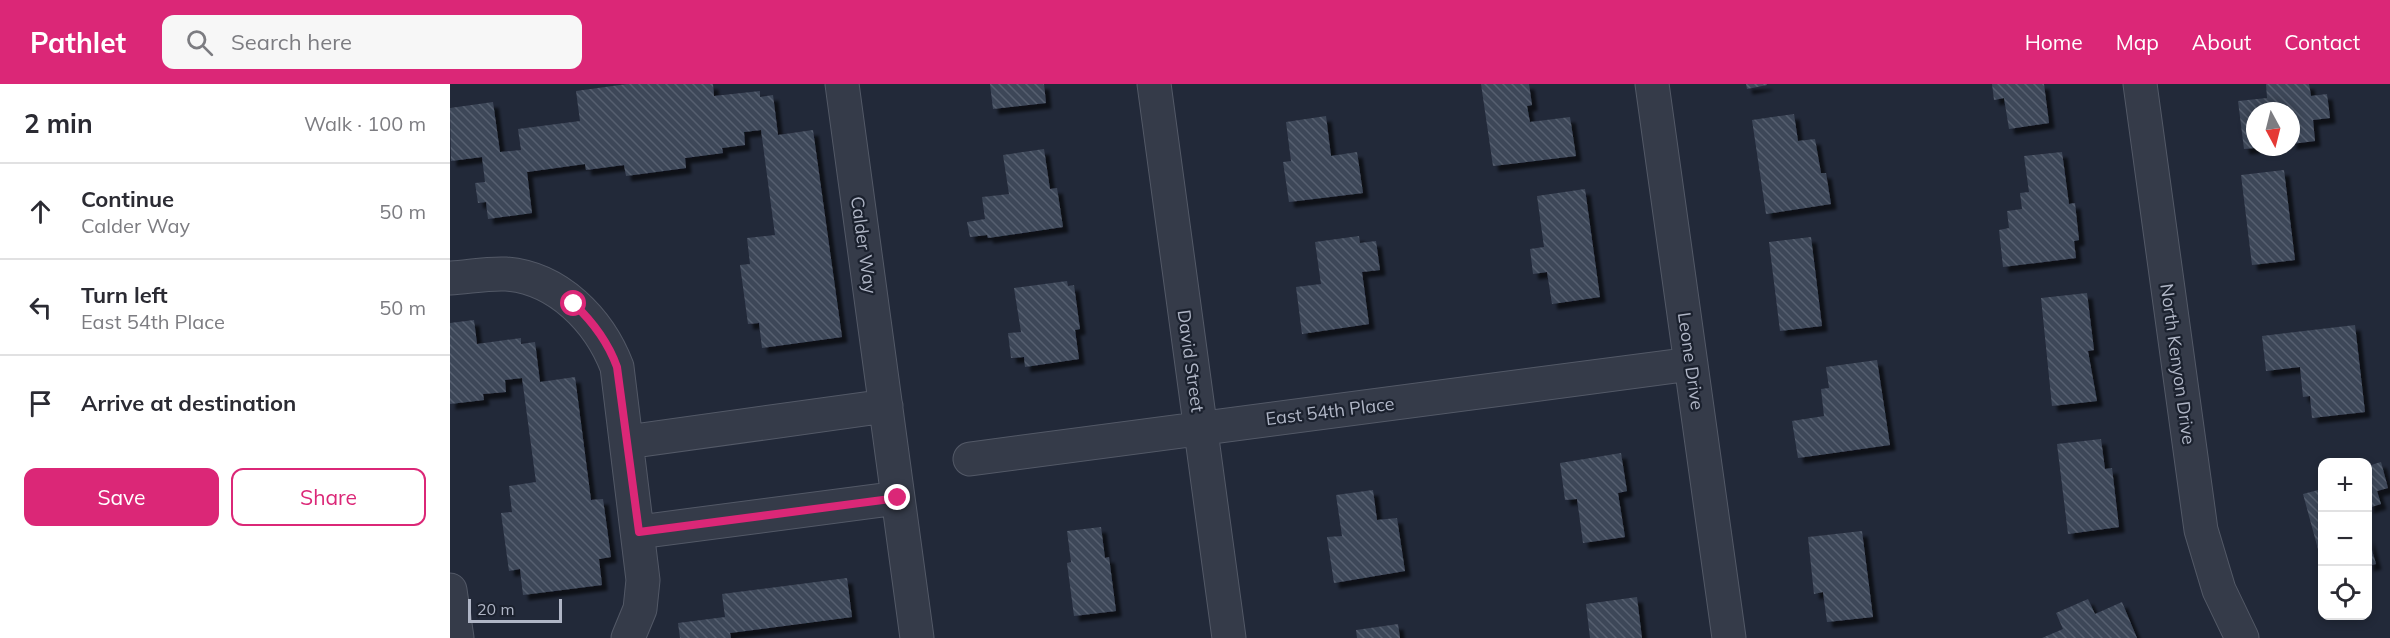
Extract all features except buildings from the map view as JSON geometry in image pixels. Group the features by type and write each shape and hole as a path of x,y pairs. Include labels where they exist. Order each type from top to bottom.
{"street":[{"name":"Calder Way","path":"842,84 917,638"},
{"name":"David Street","path":"1154,84 1228,638"},
{"name":"Leone Drive","path":"1652,84 1729,638"},
{"name":"North Kenyon Drive","path":"2140,84 2200,521 2219,590 2242,638"},
{"path":"450,278 505,274 535,280 562,294 586,315 611,351 617,367 639,532 642,590 640,609 628,638"},
{"name":"East 54th Place","path":"970,459 1691,364"},
{"path":"627,442 886,406"},
{"path":"639,532 898,498"},
{"path":"450,590 457,638"}],"route":[{"path":"574,304 596,326 611,351 617,367 639,532 898,498"}]}
